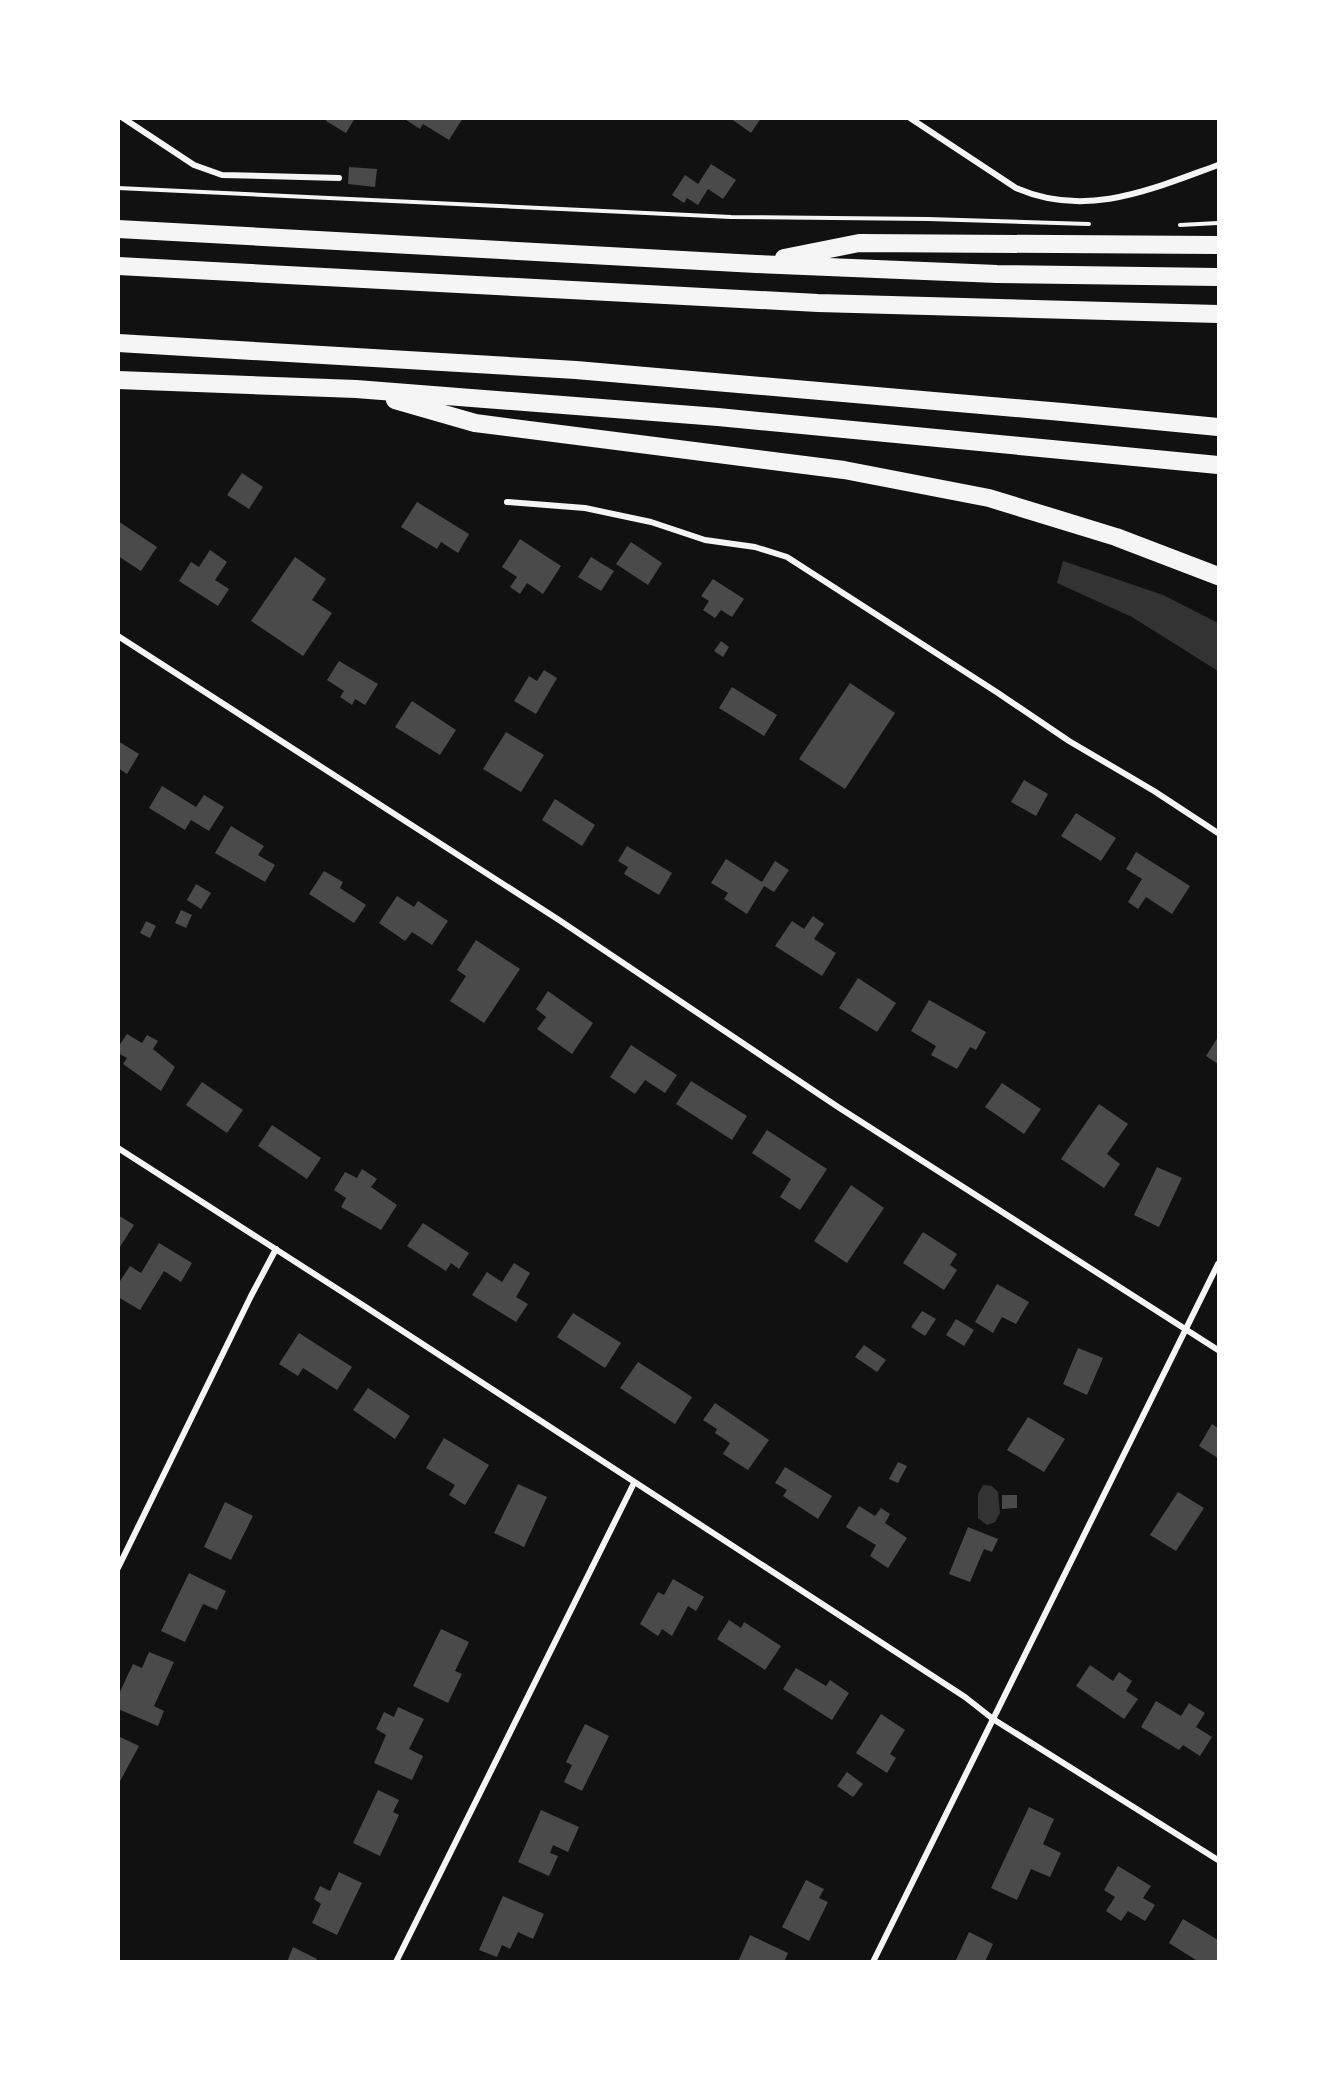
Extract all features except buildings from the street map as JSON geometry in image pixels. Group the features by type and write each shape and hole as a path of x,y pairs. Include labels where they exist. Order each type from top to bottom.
{"highway":[{"path":"118,229 756,264 997,274 1218,277"},
{"path":"756,264 859,243 1218,245"},
{"path":"118,266 818,303 1218,314"},
{"path":"118,343 576,370 1218,427"},
{"path":"118,380 356,389 718,417 1218,465"},
{"path":"356,389 475,423 844,470 989,498 1116,537 1218,576"},
{"path":"1062,412 1218,416"}],"street":[{"path":"123,118 194,165 222,175 339,178"},
{"path":"910,118 1016,188 1059,202 1083,203 1127,195 1218,165"},
{"path":"507,502 585,508 651,522 705,540 755,547 787,557 1069,741 1218,833"},
{"path":"118,636 560,920 848,1113 1218,1350"},
{"path":"118,1148 965,1697 993,1719 1218,1860"},
{"path":"118,1568 276,1249"},
{"path":"873,1962 1218,1264"},
{"path":"396,1962 634,1483"}],"path":[{"path":"118,188 731,218 928,219 1095,224"},
{"path":"1176,225 1218,223"}],"shaded area":[{"path":"1063,561 1163,595 1218,623 1218,671 1132,617 1057,583"},
{"path":"983,1485 992,1486 998,1492 1000,1513 995,1522 987,1525 978,1518 978,1494"}]}
